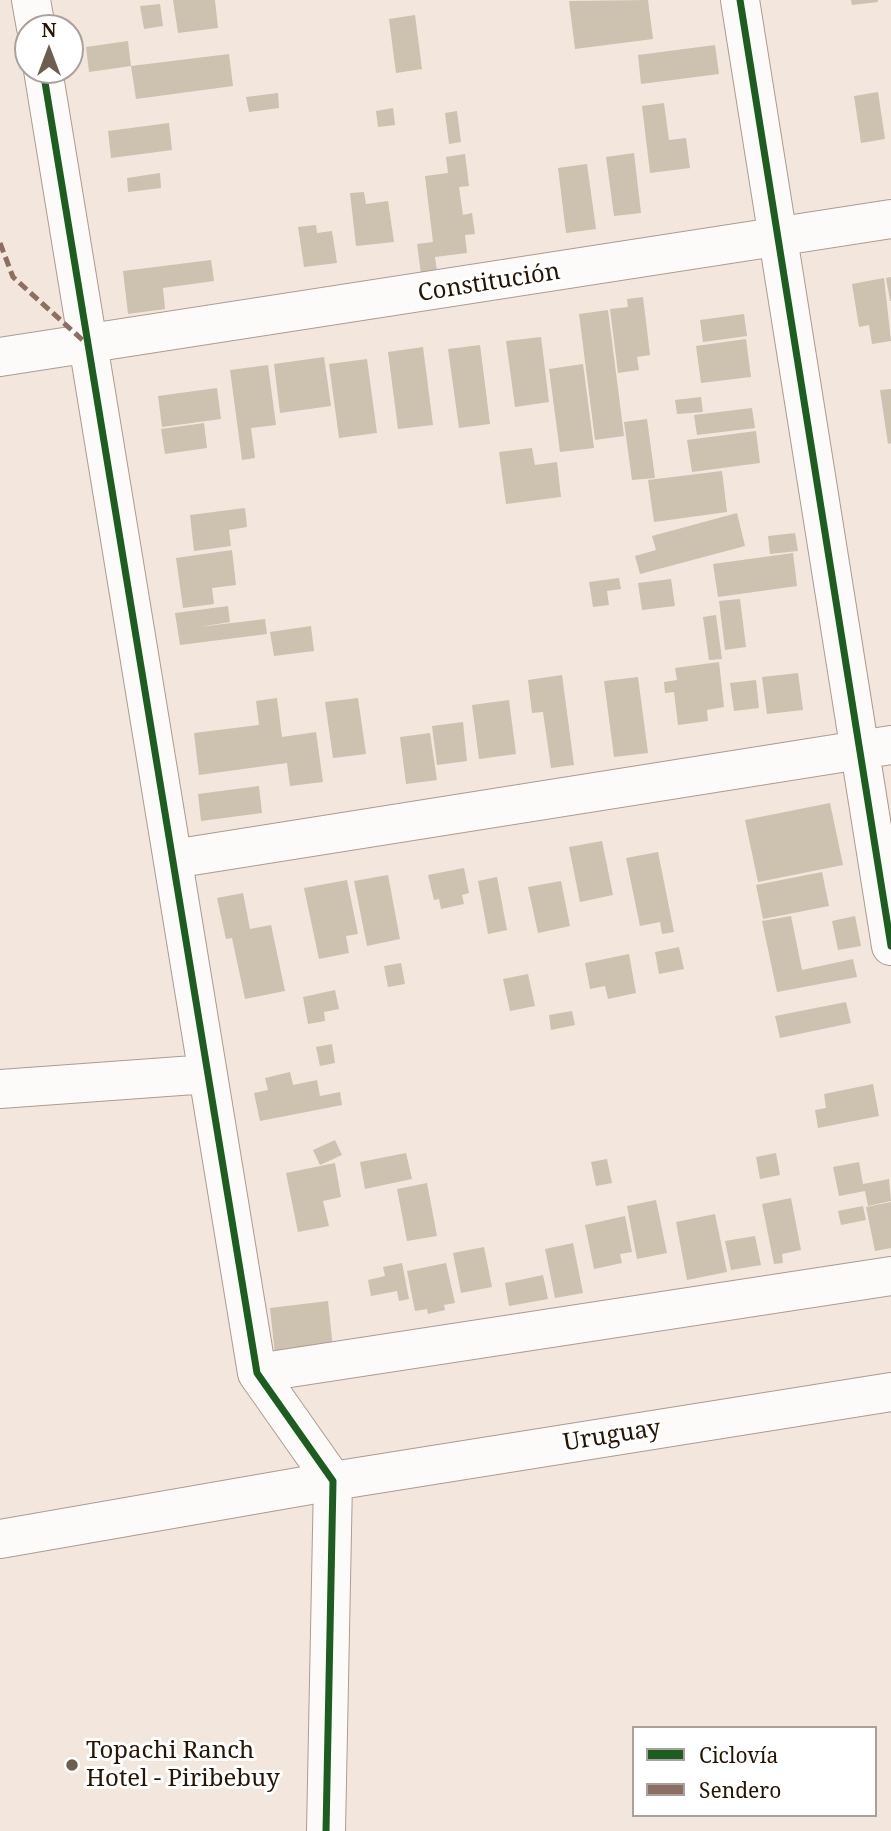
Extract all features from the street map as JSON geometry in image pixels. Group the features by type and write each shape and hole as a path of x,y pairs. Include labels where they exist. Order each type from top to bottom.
{"street":[{"path":"740,0 778,238 876,748 891,946"},
{"path":"45,84 257,1373 332,1481 326,1831"},
{"name":"Constitución","path":"0,357 891,219"},
{"path":"173,859 876,748"},
{"path":"0,1089 208,1074"},
{"path":"257,1373 891,1276"},
{"name":"Uruguay","path":"0,1539 332,1481 891,1392"}],"building":[{"path":"173,0 215,0 218,28 178,33"},
{"path":"648,0 653,39 575,49 569,1"},
{"path":"851,0 878,0 878,2 852,5"},
{"path":"160,4 163,26 144,29 140,6"},
{"path":"415,15 422,69 396,73 389,19"},
{"path":"128,41 131,66 89,72 86,47"},
{"path":"715,45 719,74 641,84 638,55"},
{"path":"229,54 233,86 136,99 131,66"},
{"path":"878,92 885,139 861,143 854,96"},
{"path":"278,93 279,108 249,112 246,97"},
{"path":"664,103 669,140 686,138 690,168 650,173 642,106"},
{"path":"393,108 395,125 378,127 376,111"},
{"path":"457,111 461,142 449,144 445,113"},
{"path":"169,123 172,150 111,158 108,131"},
{"path":"634,153 641,213 614,216 606,157"},
{"path":"465,154 469,186 459,187 463,215 472,213 475,234 465,235 467,253 435,257 437,271 421,274 417,244 433,242 425,176 448,173 446,157"},
{"path":"587,164 596,229 566,233 558,168"},
{"path":"160,173 161,188 128,192 127,178"},
{"path":"364,192 366,204 388,201 394,242 356,246 350,193"},
{"path":"316,225 317,233 332,231 337,263 304,267 298,227"},
{"path":"211,260 214,281 163,288 165,309 128,314 123,271"},
{"path":"891,277 891,301 890,301 886,278"},
{"path":"884,278 891,341 872,344 869,325 859,327 852,284"},
{"path":"643,297 650,355 637,357 639,370 618,373 610,309 628,307 627,299"},
{"path":"608,310 624,436 595,440 579,314"},
{"path":"744,314 747,336 703,342 700,320"},
{"path":"541,337 549,402 515,407 506,341"},
{"path":"746,339 751,377 701,383 696,346"},
{"path":"480,345 490,424 459,428 448,349"},
{"path":"423,347 433,425 398,429 388,352"},
{"path":"324,357 331,406 280,413 274,364"},
{"path":"367,359 377,433 339,438 329,364"},
{"path":"583,364 594,448 560,452 549,369"},
{"path":"268,365 276,425 251,428 255,458 242,460 230,370"},
{"path":"217,388 221,419 162,427 158,396"},
{"path":"891,389 891,443 888,444 880,390"},
{"path":"701,397 703,412 677,414 675,400"},
{"path":"752,408 755,428 697,435 694,415"},
{"path":"647,419 655,478 632,480 624,422"},
{"path":"204,423 207,448 165,454 161,429"},
{"path":"756,431 760,463 692,472 687,440"},
{"path":"532,448 535,465 557,462 561,497 506,504 499,452"},
{"path":"722,471 727,512 654,522 648,480"},
{"path":"245,508 247,527 229,530 231,546 194,551 190,515"},
{"path":"737,513 745,546 640,574 635,556 656,550 652,536"},
{"path":"795,533 798,551 770,554 768,536"},
{"path":"232,550 236,585 212,588 214,604 183,608 176,558"},
{"path":"793,553 797,586 718,597 713,564"},
{"path":"619,578 621,589 607,591 609,605 593,607 589,582"},
{"path":"671,579 675,606 642,610 638,583"},
{"path":"740,599 746,647 725,650 719,601"},
{"path":"228,606 230,622 199,627 265,619 267,634 180,645 175,613"},
{"path":"716,615 722,659 709,660 703,617"},
{"path":"311,626 314,651 274,656 270,632"},
{"path":"719,662 724,707 707,710 708,721 678,725 674,692 665,693 664,682 677,680 675,668"},
{"path":"798,673 803,710 767,714 762,677"},
{"path":"562,675 574,765 551,768 543,712 532,713 528,680"},
{"path":"638,677 648,753 614,757 604,681"},
{"path":"756,680 759,708 734,711 730,683"},
{"path":"277,698 282,737 316,732 323,782 290,786 287,763 199,775 194,733 259,725 256,701"},
{"path":"358,698 366,754 333,758 325,702"},
{"path":"509,700 516,754 479,759 472,705"},
{"path":"463,722 467,761 437,765 432,726"},
{"path":"430,733 437,780 406,784 400,737"},
{"path":"259,786 262,813 201,821 198,794"},
{"path":"830,803 843,865 758,882 745,820"},
{"path":"602,841 613,895 580,902 569,847"},
{"path":"658,852 674,932 662,934 660,922 640,926 626,858"},
{"path":"464,868 469,893 462,895 464,904 441,909 439,899 434,900 428,875"},
{"path":"822,872 829,906 763,919 756,885"},
{"path":"388,875 400,939 367,946 354,881"},
{"path":"497,877 507,930 488,934 478,881"},
{"path":"347,880 358,934 346,936 349,953 319,959 304,888"},
{"path":"561,881 570,926 538,933 528,887"},
{"path":"243,893 250,929 271,925 285,991 245,999 232,938 226,939 217,898"},
{"path":"791,916 802,970 853,959 857,977 777,992 762,921"},
{"path":"855,916 861,946 838,950 832,921"},
{"path":"679,947 684,969 659,974 655,952"},
{"path":"629,954 636,993 608,999 605,986 590,989 585,963"},
{"path":"401,963 405,984 388,987 384,966"},
{"path":"528,974 535,1006 510,1011 503,979"},
{"path":"335,990 339,1009 324,1012 325,1021 308,1024 303,997"},
{"path":"846,1002 851,1023 780,1038 775,1016"},
{"path":"572,1011 575,1025 551,1030 549,1015"},
{"path":"332,1044 335,1063 320,1066 316,1047"},
{"path":"290,1072 293,1085 317,1080 320,1096 340,1092 342,1105 260,1121 254,1093 268,1090 265,1078"},
{"path":"873,1084 879,1116 818,1128 815,1110 826,1108 824,1094"},
{"path":"335,1140 342,1155 320,1165 313,1150"},
{"path":"406,1153 412,1179 365,1189 360,1162"},
{"path":"776,1153 780,1175 760,1179 756,1157"},
{"path":"607,1159 612,1183 596,1186 591,1162"},
{"path":"859,1162 863,1184 889,1179 891,1201 868,1206 865,1191 839,1196 833,1167"},
{"path":"335,1163 341,1197 323,1201 329,1226 298,1232 286,1173"},
{"path":"427,1183 437,1236 407,1241 397,1189"},
{"path":"791,1198 801,1250 782,1254 783,1263 774,1264 762,1204"},
{"path":"656,1200 667,1253 637,1259 627,1206"},
{"path":"891,1202 891,1248 875,1251 866,1207"},
{"path":"863,1206 866,1220 841,1225 838,1211"},
{"path":"715,1214 727,1272 687,1280 676,1222"},
{"path":"625,1216 632,1252 620,1254 622,1263 594,1269 585,1225"},
{"path":"755,1236 761,1265 731,1270 725,1241"},
{"path":"573,1243 583,1293 555,1298 545,1249"},
{"path":"484,1247 492,1287 461,1293 453,1253"},
{"path":"402,1263 409,1299 399,1301 397,1291 371,1296 368,1280 385,1276 383,1267"},
{"path":"446,1263 455,1303 444,1305 445,1310 428,1314 427,1309 415,1311 407,1271"},
{"path":"543,1275 548,1299 509,1306 505,1283"},
{"path":"328,1301 333,1348 275,1355 270,1308"}],"marked path":[{"path":"0,243 13,277 87,344"}],"cycle path":[{"path":"740,0 891,946"},
{"path":"45,84 257,1373 333,1481 326,1831"}],"place":[{"name":"Topachi Ranch Hotel - Piribebuy","path":"72,1765"}]}
